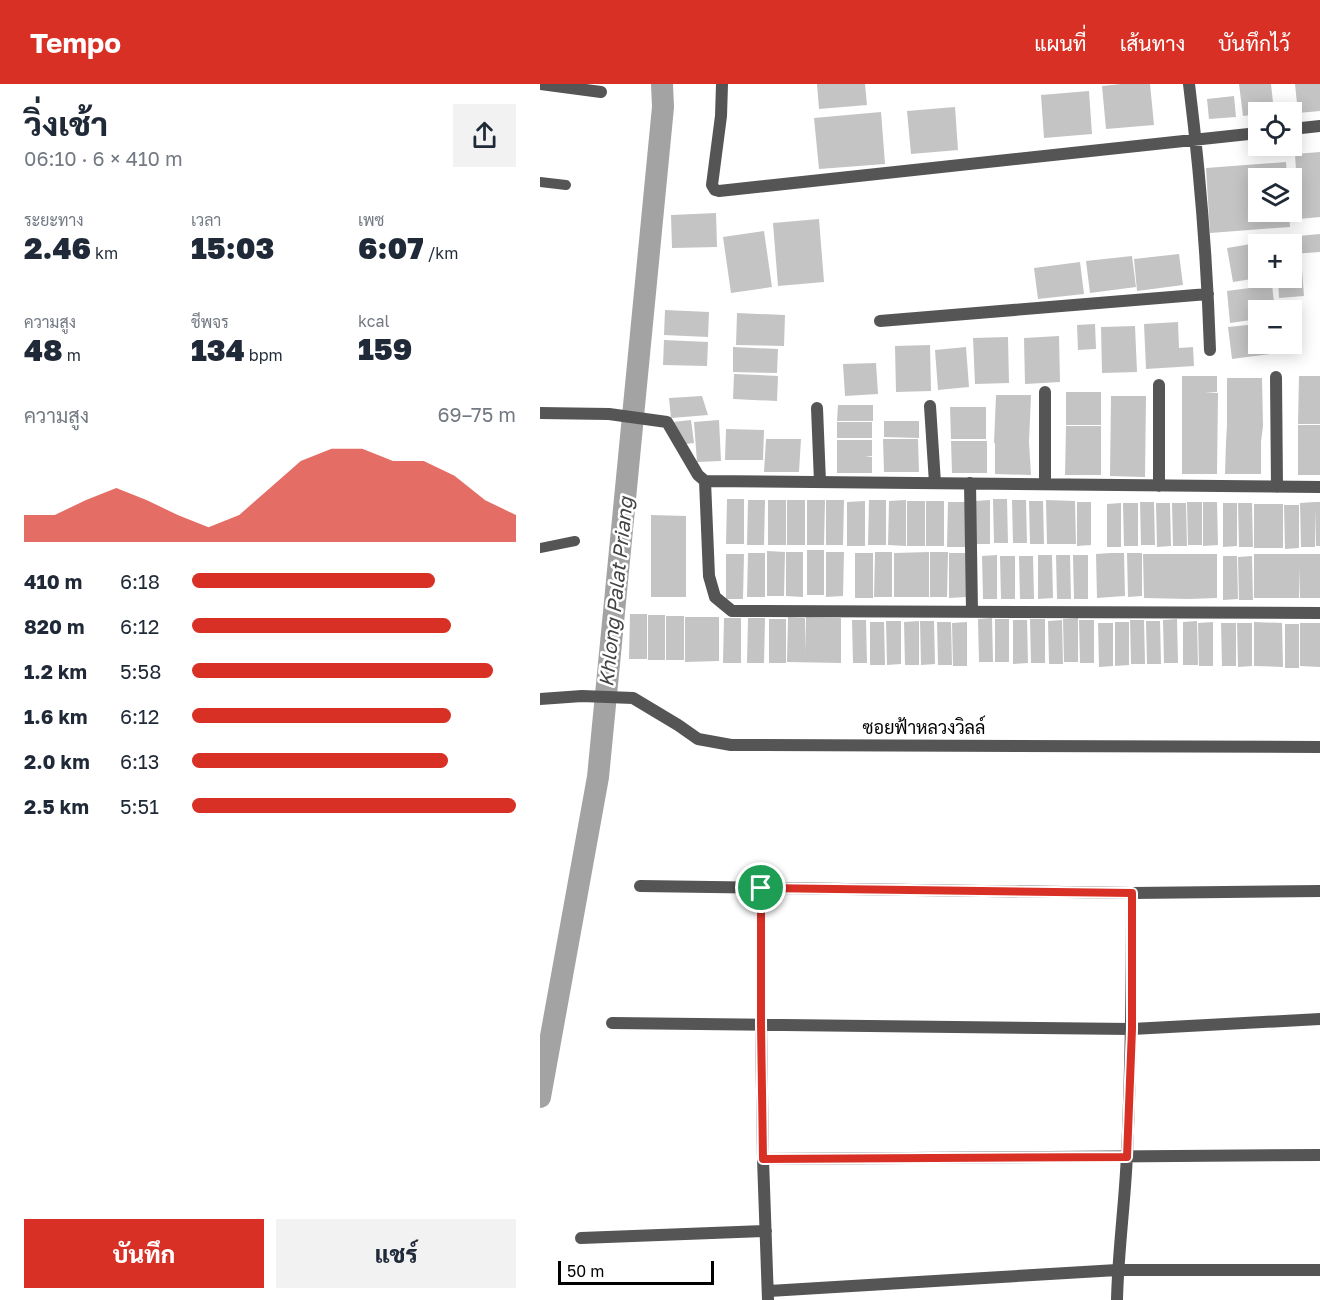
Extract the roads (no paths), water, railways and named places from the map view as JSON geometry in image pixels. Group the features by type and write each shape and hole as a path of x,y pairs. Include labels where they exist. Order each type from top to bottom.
{"street":[{"path":"540,84 601,92"},
{"path":"722,84 721,116 712,184 715,190 1248,134"},
{"path":"1189,84 1196,139 1210,350"},
{"path":"1302,128 1320,126"},
{"path":"880,321 1208,294"},
{"path":"1276,376 1276,487"},
{"path":"1158,385 1159,486"},
{"path":"1045,392 1045,484"},
{"path":"930,406 935,483"},
{"path":"818,408 820,482"},
{"path":"540,413 609,414 667,422 698,476 705,481 1320,487"},
{"path":"705,481 709,576 714,597 732,611 1320,613"},
{"path":"970,483 972,611"},
{"name":"ซอยฟ้าหลวงวิลล์","path":"540,699 582,696 633,698 698,739 731,745 1320,747"},
{"path":"640,886 1132,893 1320,891"},
{"path":"761,888 763,1159 768,1296 1117,1270 1320,1270"},
{"path":"1117,1300 1117,1270 1127,1157 1132,1029 1132,893"},
{"path":"612,1023 1132,1029 1320,1019"},
{"path":"763,1159 1320,1155"},
{"path":"581,1238 766,1231"}],"lane":[{"path":"540,182 566,185"},
{"path":"540,548 575,542"}],"waterway":[{"name":"Khlong Palat Priang","path":"540,1097 598,777 663,107 662,84"}]}
